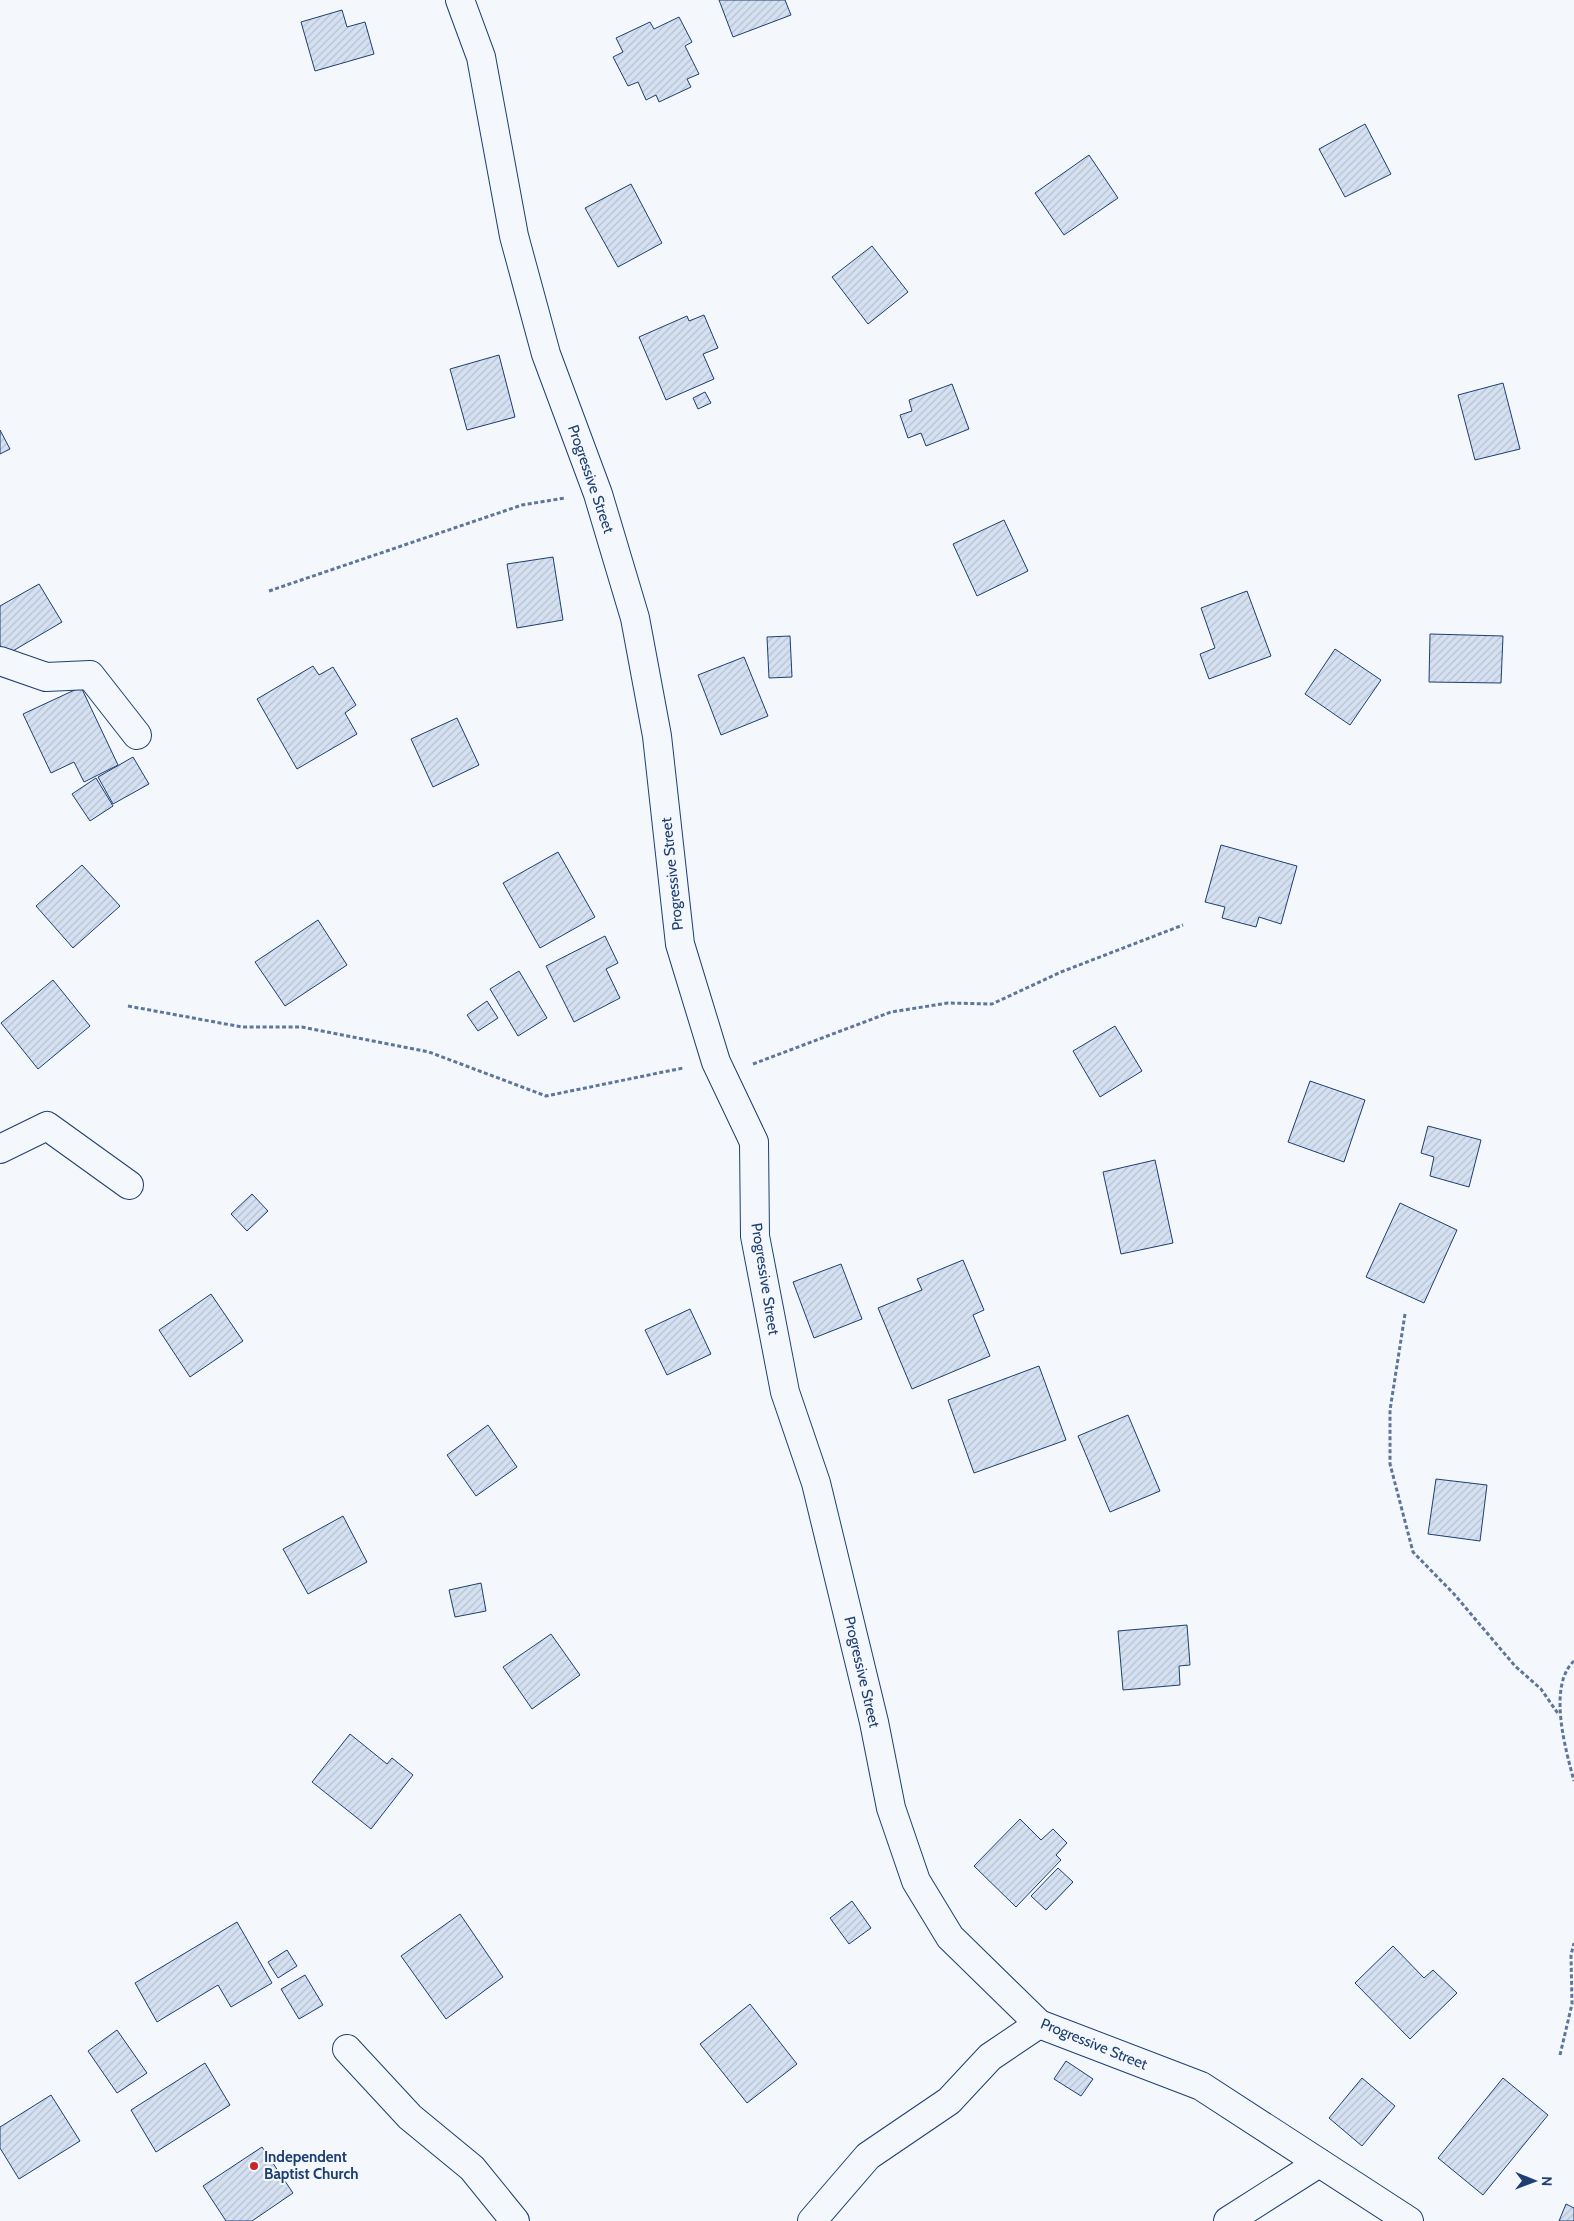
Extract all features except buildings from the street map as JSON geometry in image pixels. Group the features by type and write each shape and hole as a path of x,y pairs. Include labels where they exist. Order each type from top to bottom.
{"street":[{"name":"Progressive Street","path":"460,0 481,57 514,236 546,354 598,494 635,618 657,736 680,944 719,1068 754,1142 755,1236 785,1392 816,1483 874,1722 890,1808 916,1881 950,1937 1039,2024 1201,2086 1409,2221"},
{"path":"0,661 46,677 90,676 137,735"},
{"path":"0,1149 47,1126 130,1185"},
{"path":"812,2221 868,2156 949,2101 990,2057 1039,2024"},
{"path":"347,2049 410,2117 472,2168 515,2221"},
{"path":"1228,2221 1319,2163"}],"path":[{"path":"268,591 522,505 598,494"},
{"path":"128,1006 242,1027 302,1027 428,1052 546,1096 719,1068 891,1012 948,1003 992,1004 1062,972 1183,925"},
{"path":"1404,1314 1390,1410 1390,1464 1413,1552 1454,1594 1515,1666 1541,1689 1560,1715"},
{"path":"1574,1661 1562,1683 1560,1715 1574,1781"},
{"path":"1560,2055 1572,2004 1571,1955 1574,1943"}],"place":[{"name":"Independent Baptist Church","path":"254,2166"}]}
